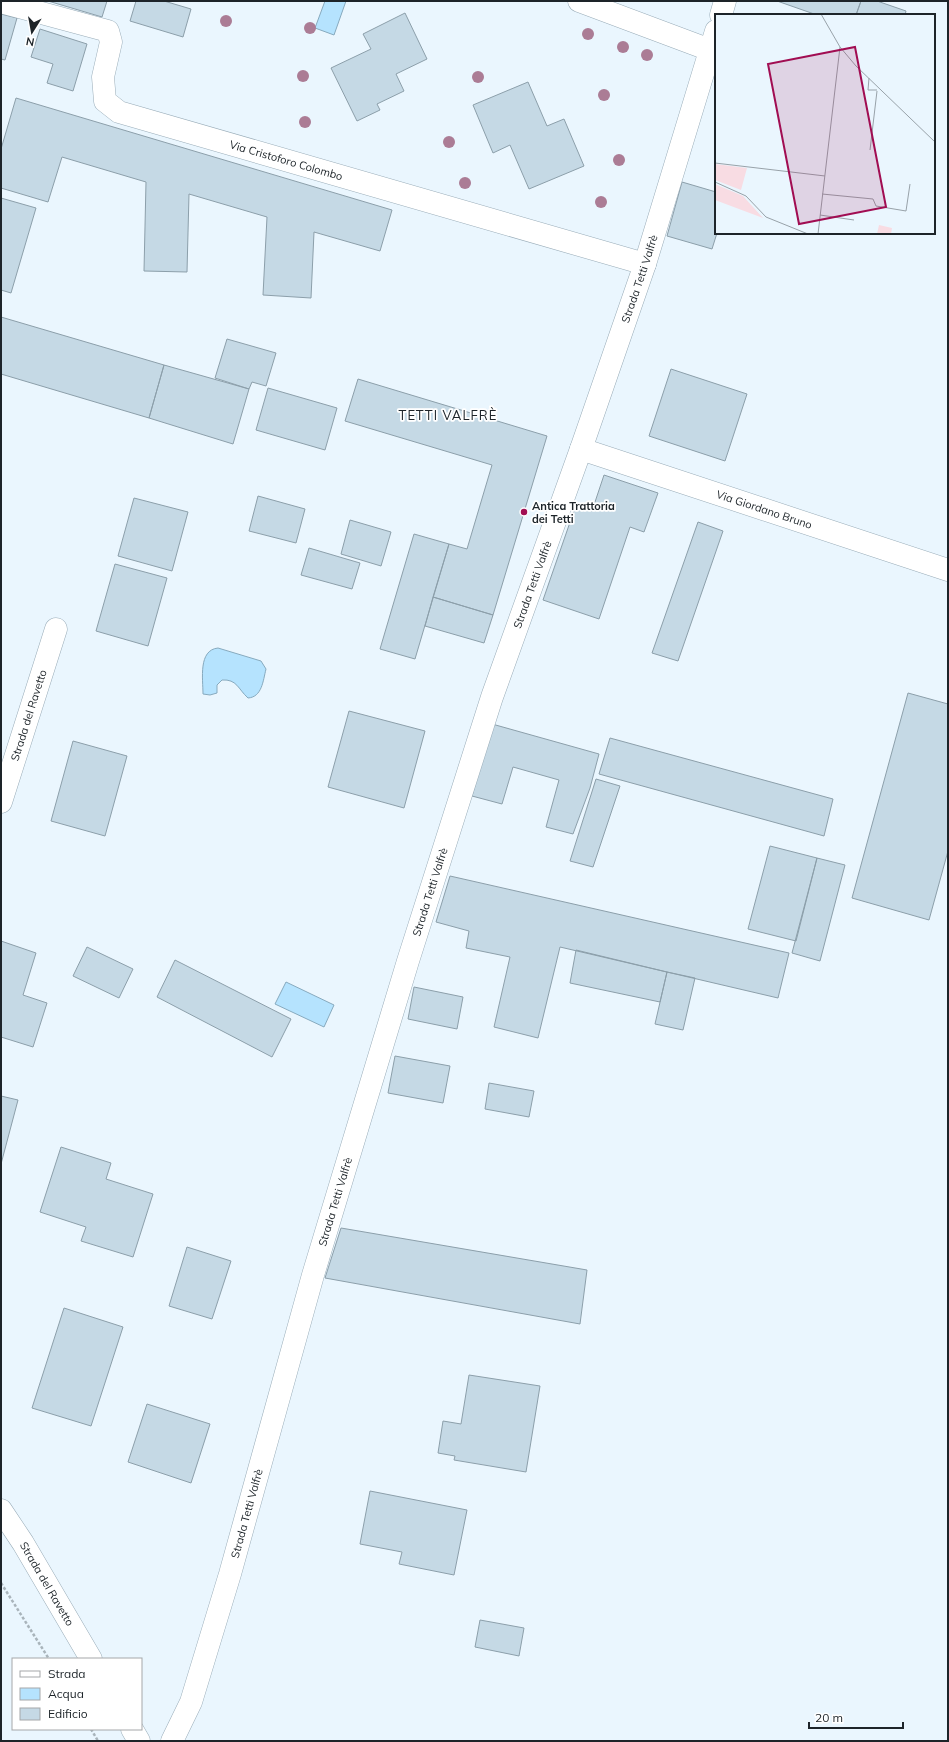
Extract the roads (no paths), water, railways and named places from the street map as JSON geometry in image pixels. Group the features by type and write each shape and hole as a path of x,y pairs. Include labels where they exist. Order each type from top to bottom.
{"street":[{"name":"Strada Tetti Valfrè","path":"172,1741 191,1702 230,1574 314,1275 410,953 492,697 581,449 645,264 713,40 579,1"},
{"path":"721,14 725,1"},
{"name":"Via Cristoforo Colombo","path":"1,2 108,31 111,42 103,77 105,100 119,112 645,264"},
{"name":"Via Giordano Bruno","path":"581,449 948,570"},
{"name":"Strada del Ravetto","path":"1,802 56,629"},
{"name":"Strada del Ravetto","path":"1,1510 23,1543 90,1658"},
{"path":"133,1730 139,1741"}],"water":[{"path":"325,1 346,1 334,35 315,28"},
{"path":"218,648 261,661 266,669 263,683 256,695 248,698 237,685 227,680 222,680 217,685 217,693 210,695 203,694 202,673 204,659 212,650"},
{"path":"286,982 334,1005 324,1027 275,1004"}],"place":[{"name":"Antica Trattoria dei Tetti","path":"524,512"}],"district":[{"name":"TETTI VALFRÈ","path":"448,415"}]}
